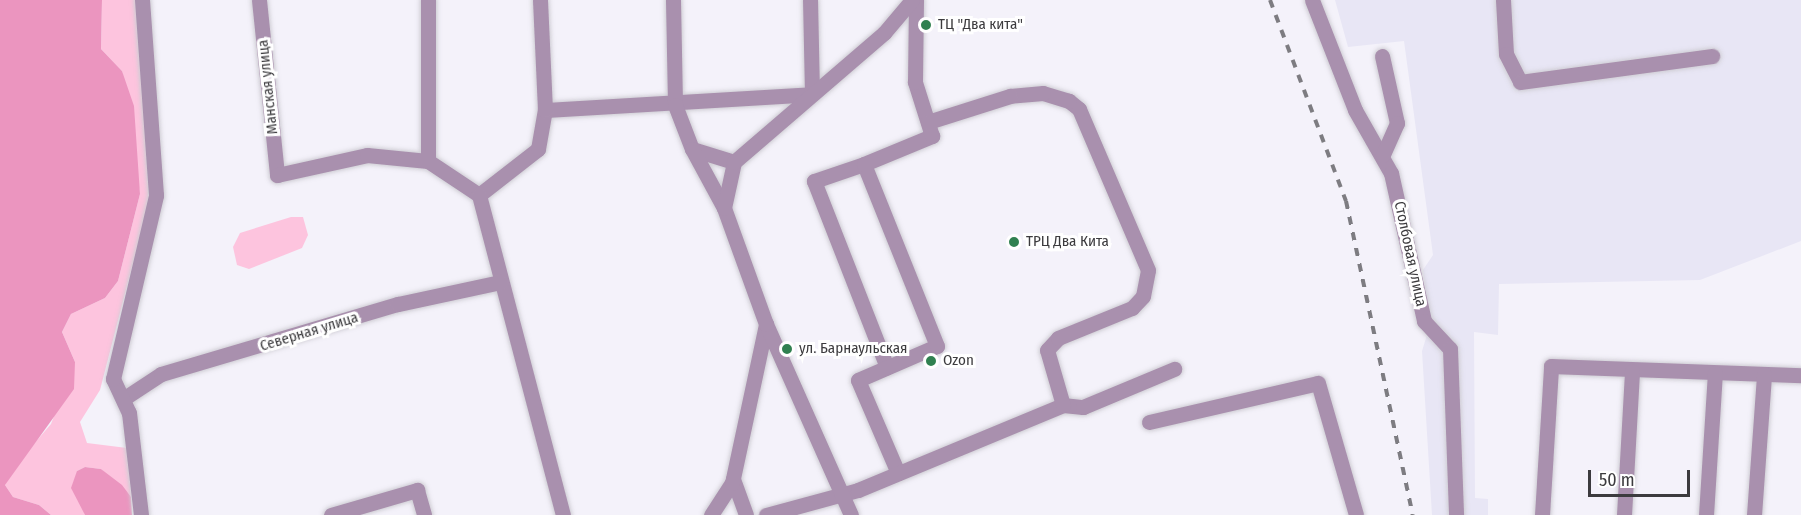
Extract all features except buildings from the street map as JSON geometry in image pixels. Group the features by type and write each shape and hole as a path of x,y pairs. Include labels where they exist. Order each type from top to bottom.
{"street":[{"path":"141,515 123,399 113,379 156,195 142,0"},
{"name":"Манская улица","path":"259,0 277,175 301,174 367,155 428,161"},
{"path":"428,0 428,161 479,195 563,515"},
{"path":"479,195 538,149 546,110 540,0"},
{"path":"673,0 675,105 692,149 724,208 766,324 851,515"},
{"path":"810,0 812,94"},
{"path":"724,208 734,162 884,33 912,0"},
{"path":"887,368 814,181 864,164 932,136 915,82 916,0"},
{"name":"Столбовая улица","path":"1312,0 1355,110 1383,155 1415,264 1424,321 1446,343 1453,362 1456,515"},
{"path":"1503,0 1506,54 1520,82 1712,56"},
{"path":"1382,56 1397,123 1383,155"},
{"path":"928,122 1010,96 1043,93 1079,109 1148,270 1143,296 1132,308 1058,338 1047,351 1063,405"},
{"path":"546,110 675,105 812,94"},
{"path":"692,149 734,162"},
{"path":"864,164 937,345 858,380 898,473"},
{"name":"Северная улица","path":"123,399 161,374 398,304 501,282"},
{"path":"711,515 733,479 766,324"},
{"path":"1542,515 1551,366 1632,371 1801,375"},
{"path":"766,515 842,495 1063,405 1083,407 1174,369"},
{"path":"1624,515 1632,371"},
{"path":"1706,515 1715,373"},
{"path":"1754,515 1764,374"},
{"path":"1149,422 1318,382 1356,515"},
{"path":"733,479 746,515"},
{"path":"331,515 417,490 424,515"}],"shaded area":[{"path":"0,0 102,0 101,49 122,71 134,106 140,194 118,281 105,298 71,314 62,332 75,362 74,389 5,485 13,497 39,505 51,515 0,515"},
{"path":"102,0 137,0 149,201 100,390 80,422 87,443 127,448 131,497 101,469 85,467 77,471 85,515 51,515 39,505 13,497 5,485 9,473 51,424 75,362 62,332 71,314 105,298 118,281 140,194 122,71 101,49"},
{"path":"1335,0 1801,0 1801,241 1700,280 1499,284 1498,335 1474,332 1475,498 1488,499 1488,515 1432,515 1422,351 1430,325 1423,270 1433,255 1404,41 1348,47"},
{"path":"291,217 303,217 308,235 302,248 249,269 237,265 233,247 240,233"},
{"path":"85,467 101,469 122,485 131,497 132,515 85,515 71,488 77,471"}],"railway":[{"path":"1270,0 1346,201 1413,515"}],"place":[{"name":"ТЦ \"Два кита\"","path":"926,25"},
{"name":"ТРЦ Два Кита","path":"1014,242"},
{"name":"ул. Барнаульская","path":"787,349"},
{"name":"Ozon","path":"931,361"}]}
